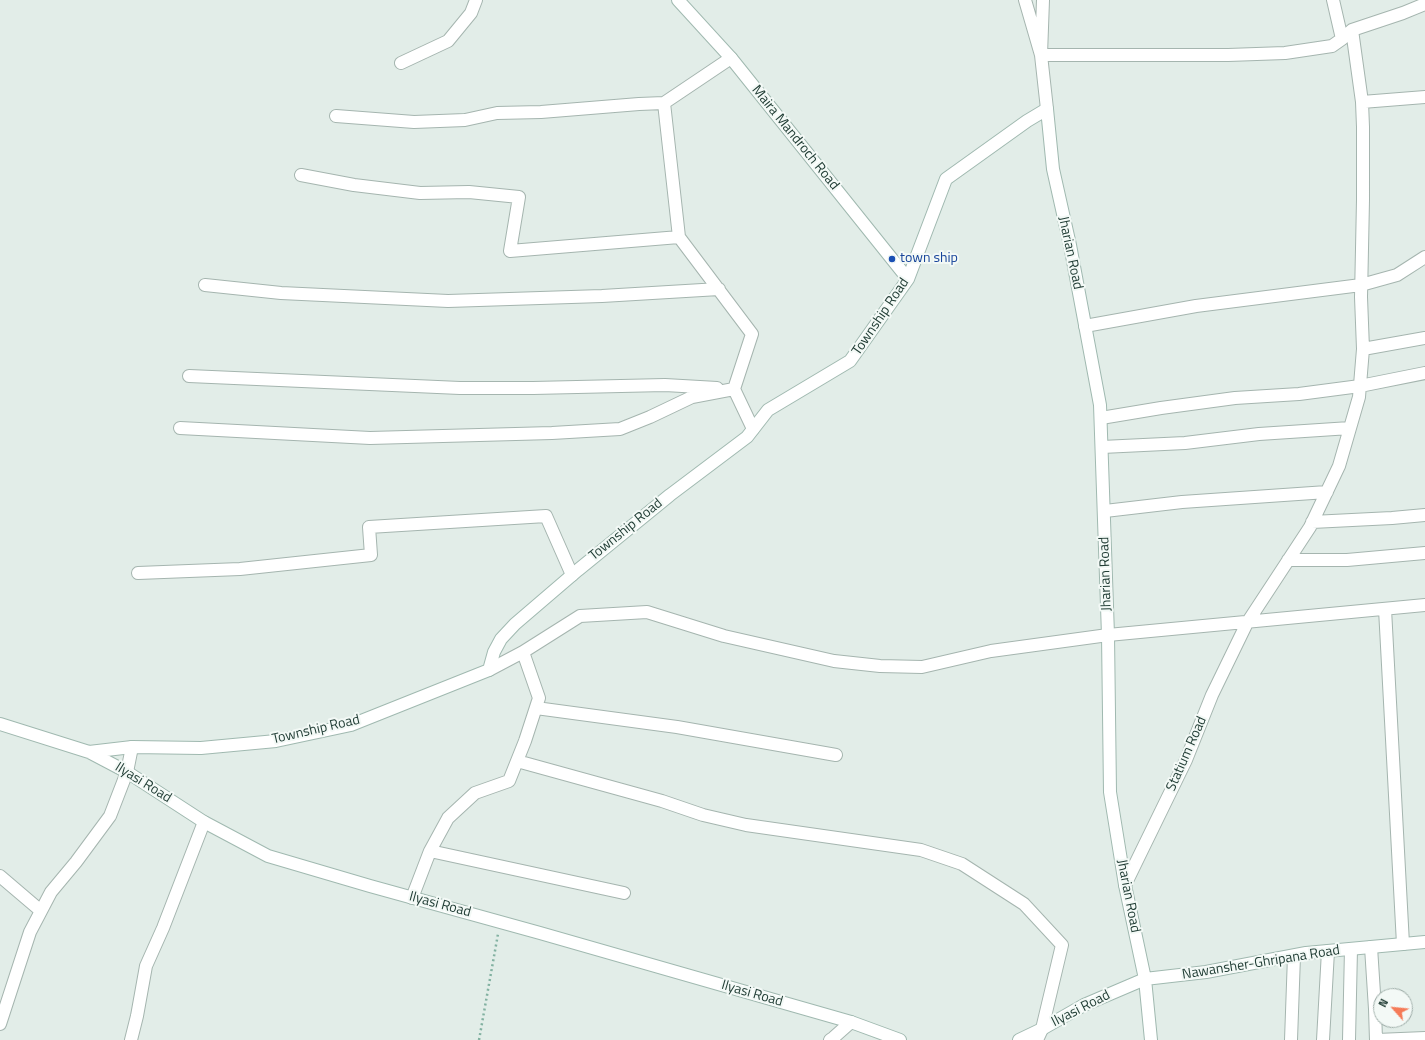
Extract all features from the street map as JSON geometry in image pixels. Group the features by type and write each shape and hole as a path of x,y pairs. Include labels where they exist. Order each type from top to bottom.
{"street":[{"path":"401,63 448,41 471,13 476,0"},
{"name":"Maira Mandroch Road","path":"678,0 731,58 908,279"},
{"path":"1025,0 1041,56"},
{"path":"1041,56 1043,0"},
{"path":"1333,0 1342,39"},
{"path":"1041,56 1228,55 1285,53 1332,46 1352,30 1425,4 1423,0"},
{"name":"Statium Road","path":"1125,885 1186,760 1212,696 1247,623 1312,522 1327,492 1339,466 1359,397 1363,349 1361,285 1363,200 1362,102 1352,30"},
{"name":"Jharian Road","path":"1041,56 1053,169 1070,245 1100,405 1105,511 1110,792 1125,885 1145,979 1151,1040"},
{"path":"336,116 414,122 465,120 497,114 664,103 731,58"},
{"path":"1362,102 1425,97"},
{"path":"664,103 679,237 752,334 734,389 753,429"},
{"name":"Township Road","path":"89,752 132,747 201,748 269,741 351,725 490,670 494,652 502,639 515,624 572,575 670,495 747,437 768,410 850,361 908,279 946,180 1027,121 1046,109"},
{"path":"301,175 354,185 420,193 469,192 519,197 510,251 679,237"},
{"path":"1085,326 1196,306 1361,285 1396,275 1425,257"},
{"path":"205,285 281,293 448,301 602,296 719,289"},
{"path":"1363,349 1425,338"},
{"path":"1100,418 1227,399 1299,394 1360,386 1425,373"},
{"path":"189,376 460,388 665,385 734,389"},
{"path":"180,428 370,438 552,433 620,429 650,417 692,397 734,389"},
{"path":"1102,447 1185,443 1259,434 1350,428"},
{"path":"1105,511 1182,502 1327,492"},
{"path":"1312,522 1425,515"},
{"path":"138,573 240,569 371,555 369,527 546,516 572,575"},
{"path":"1288,560 1346,560 1425,554"},
{"path":"490,670 523,652 580,616 647,612 724,636 834,661 880,666 922,667 991,651 1108,635 1425,605"},
{"path":"1385,609 1403,944"},
{"path":"412,898 430,851 448,818 475,793 509,781 525,741 539,698 523,652"},
{"path":"536,708 677,727 836,755"},
{"name":"Ilyasi Road","path":"0,724 89,752 127,772 204,822 268,856 850,1022 900,1040"},
{"path":"0,1021 30,932 51,892 76,862 110,816 127,772 132,747"},
{"path":"517,761 703,815 746,825 921,850 962,864 1024,904 1062,945 1039,1035"},
{"path":"131,1040 146,966 163,928 204,822"},
{"path":"430,851 624,893"},
{"path":"0,876 41,911"},
{"name":"Nawansher-Ghripana Road","path":"1145,979 1206,972 1328,951 1425,942"},
{"path":"1371,947 1376,1040 1425,1038"},
{"path":"1349,1040 1351,949"},
{"path":"1323,1040 1328,951"},
{"path":"1291,1040 1294,956"},
{"name":"Ilyasi Road","path":"1019,1040 1039,1035 1084,1005 1145,979"},
{"path":"830,1040 850,1022"}],"path":[{"path":"479,1040 501,922"}],"place":[{"name":"town ship","path":"892,259"}]}
